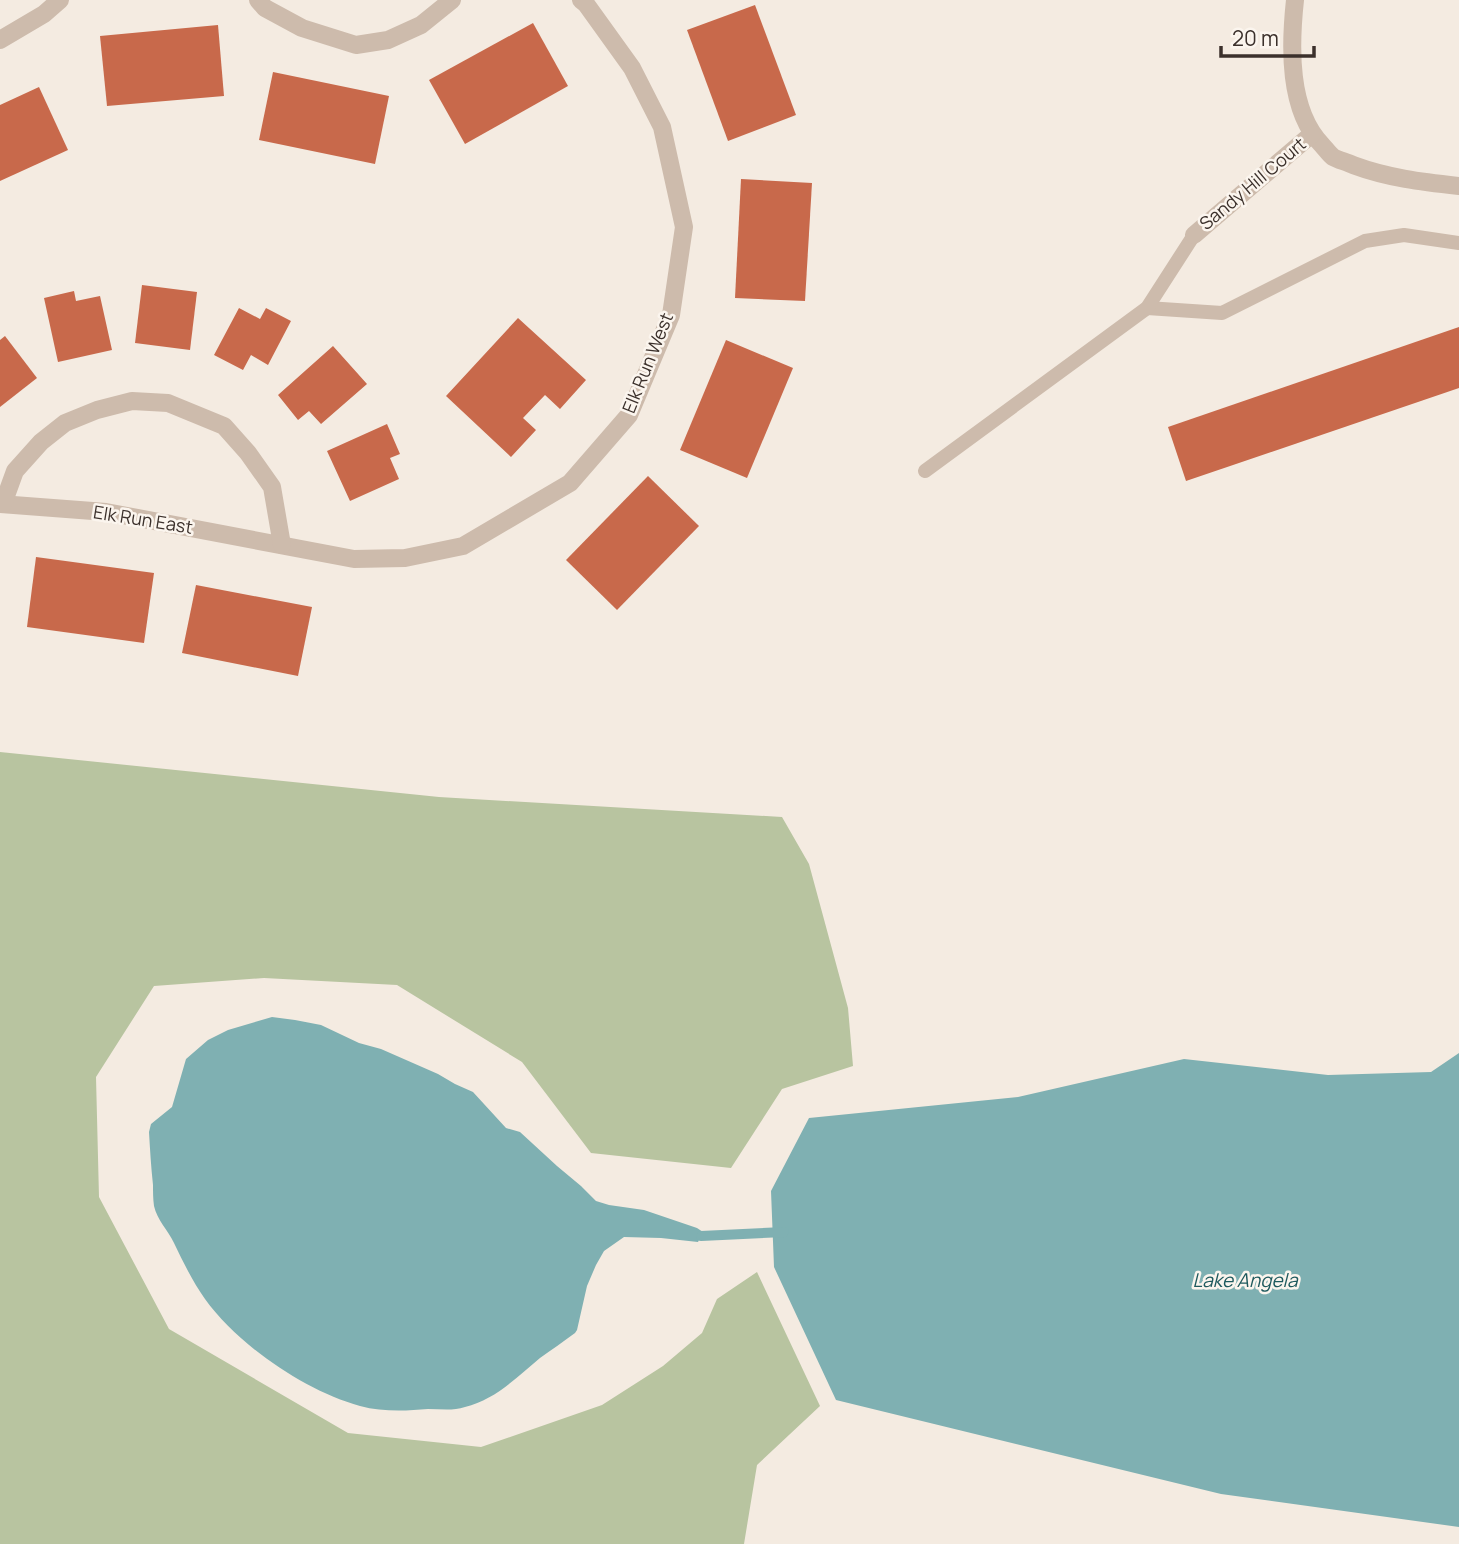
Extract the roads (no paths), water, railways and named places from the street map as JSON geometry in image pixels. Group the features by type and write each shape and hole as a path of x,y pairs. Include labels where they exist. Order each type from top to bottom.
{"street":[{"path":"0,40 60,0"},
{"path":"258,0 265,8 302,28 356,45 388,40 421,25 452,0"},
{"name":"Elk Run West","path":"463,545 570,483 629,415 671,315 684,227 662,127 632,68 581,0"},
{"path":"1295,0 1293,63 1300,107 1312,134 1333,157 1370,171 1410,181 1459,186"},
{"name":"Sandy Hill Court","path":"1194,235 1312,134"},
{"name":"Elk Run East","path":"282,545 272,487 248,453 224,426 169,403 132,401 97,410 65,423 41,442 15,471 1,504 106,512 354,559 405,558 463,545"}],"lane":[{"path":"925,471 1147,307 1194,235"},
{"path":"1147,307 1222,313 1365,241 1404,235 1459,243"}],"water":[{"path":"272,1017 321,1025 438,1074 473,1092 506,1128 520,1132 596,1201 644,1210 697,1228 703,1232 698,1242 624,1237 604,1251 587,1286 575,1333 505,1387 476,1404 451,1409 403,1411 368,1408 339,1399 295,1378 235,1333 205,1299 192,1279 155,1211 149,1132 151,1124 172,1107 186,1059 208,1040 228,1030"},
{"name":"Lake Angela","path":"1459,1053 1459,1527 1221,1494 836,1400 774,1267 771,1191 809,1118 1018,1097 1184,1059 1328,1075 1431,1072"}],"waterway":[{"path":"701,1236 784,1232"}]}
